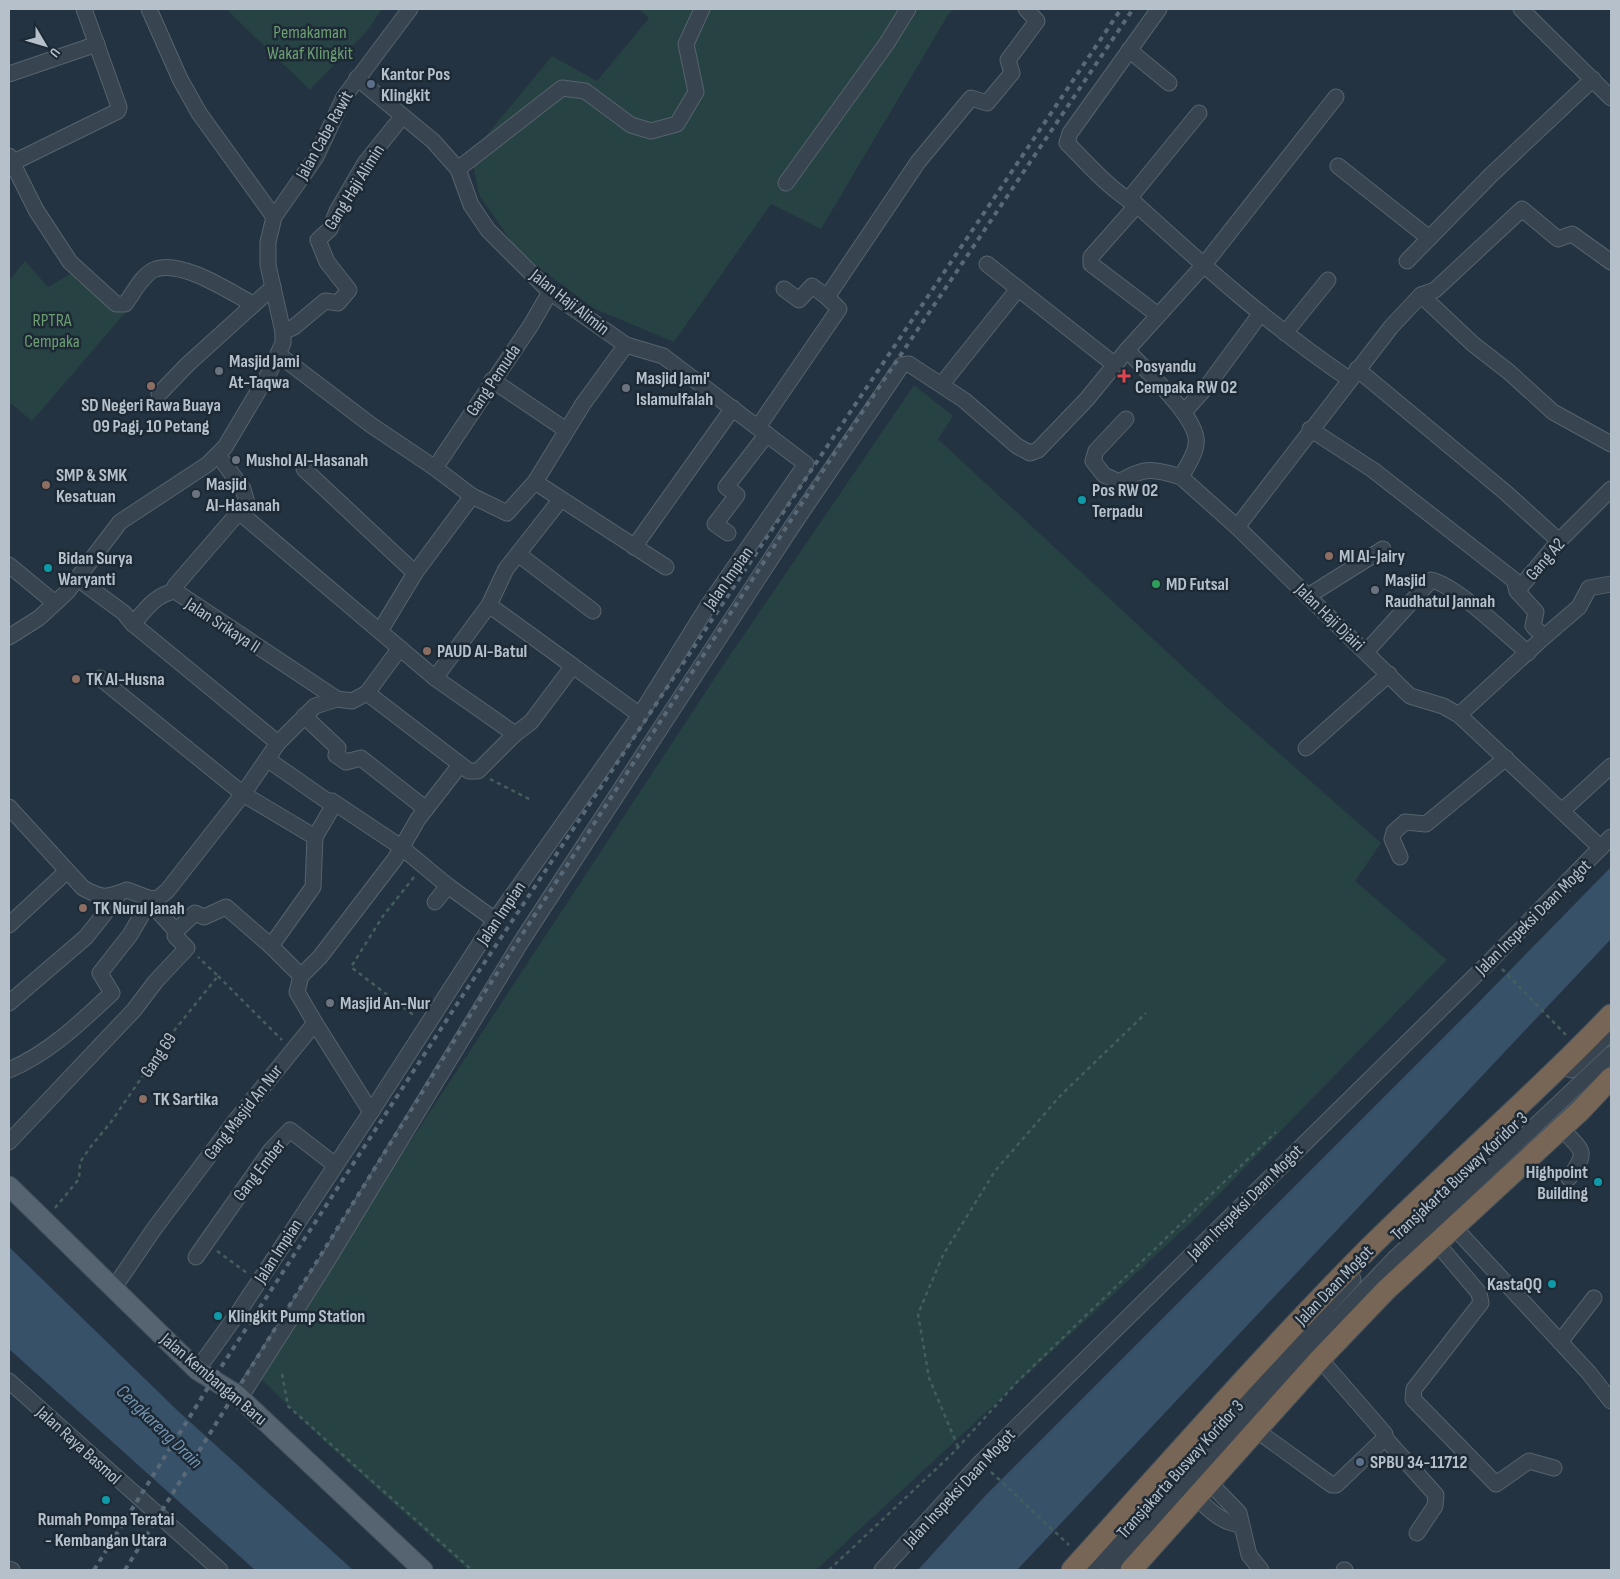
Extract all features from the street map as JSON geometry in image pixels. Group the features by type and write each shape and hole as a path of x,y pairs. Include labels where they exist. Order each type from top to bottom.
{"highway":[{"name":"Jalan Daan Mogot","path":"1072,1570 1284,1335 1369,1248 1558,1069 1611,1015"},
{"path":"1134,1569 1202,1489 1320,1359 1436,1242 1561,1128 1611,1078"}],"main road":[{"name":"Jalan Kembangan Baru","path":"9,1186 47,1218 113,1289 198,1370 240,1398 423,1570"}],"street":[{"path":"84,9 119,107 118,111 10,160 36,210 70,262 119,305 125,304 145,277 154,269 162,268 182,270 198,275 253,304"},
{"path":"149,9 180,79 199,113 274,217"},
{"name":"Jalan Cabe Rawit","path":"283,332 268,265 268,242 274,217 308,170 340,104 357,78 410,9"},
{"path":"458,169 562,88 584,91 631,125 651,131 677,124 696,92 686,44 702,9"},
{"path":"786,183 887,43 908,9"},
{"path":"828,297 918,162 943,131 971,98 987,104 1012,73 1008,60 1037,21 1026,9"},
{"path":"1159,9 1070,133 1067,143 1203,266 1285,333 1353,374 1505,492 1559,541"},
{"path":"1521,9 1611,98"},
{"path":"9,74 97,44"},
{"path":"1129,50 1169,83"},
{"name":"Jalan Haji Alimin","path":"357,78 433,141 458,169 471,205 488,230 550,292 626,345 663,356 804,463"},
{"path":"1407,261 1492,175 1593,80"},
{"path":"240,1398 320,1271 520,942 831,468 904,364 909,364 942,384 964,400 1017,446 1030,453 1043,444 1081,406 1127,350 1203,266 1336,97"},
{"path":"1158,315 1090,264 1091,256 1198,113"},
{"name":"Gang Haji Alimin","path":"283,332 294,327 325,301 338,303 349,290 327,262 318,240 330,229 337,211 365,163 402,117"},
{"path":"1338,166 1430,238"},
{"path":"1237,527 1310,429 1391,326 1420,295 1435,290 1522,209 1558,239 1572,234 1611,262"},
{"path":"986,264 1115,365"},
{"path":"1285,333 1328,280"},
{"path":"728,533 715,524 737,495 726,487 839,309 828,297 812,286 799,300 784,289"},
{"path":"159,394 188,364 273,287"},
{"path":"942,384 1018,289"},
{"name":"Gang Pemuda","path":"435,468 492,380 531,325 550,292"},
{"path":"1420,295 1473,344 1509,372 1553,412 1611,444"},
{"path":"1184,412 1208,385 1261,313"},
{"path":"9,637 39,618 55,603 78,579 120,522 218,455 279,355 283,332"},
{"path":"279,355 371,425 435,468 472,496 507,513 535,482 566,430 626,345"},
{"path":"1126,419 1096,451 1093,461 1104,475 1119,482 1138,471 1160,470 1180,477 1194,452 1196,438 1184,412 1127,350"},
{"path":"492,380 566,430"},
{"path":"634,547 733,408"},
{"path":"1310,429 1373,470 1514,580 1517,591"},
{"path":"218,455 243,489 246,503 239,512 435,678 515,734"},
{"path":"804,463 816,463 831,468"},
{"name":"Jalan Impian","path":"198,1370 371,1112 495,920 640,715 709,604 804,463"},
{"path":"304,469 415,573"},
{"name":"Jalan Haji Djairi","path":"1180,477 1237,527 1410,696 1443,706 1459,715 1563,810 1606,843"},
{"path":"535,482 666,567"},
{"name":"Gang A2","path":"1544,637 1533,626 1536,612 1517,591 1559,541 1611,489"},
{"path":"380,631 415,573 472,496"},
{"path":"435,678 489,605 502,575 561,499"},
{"name":"Jalan Srikaya II","path":"239,512 176,586 175,591 337,699"},
{"path":"1308,596 1383,550"},
{"path":"518,554 593,611"},
{"path":"9,565 55,603"},
{"path":"78,579 124,613 133,624 278,743"},
{"path":"1366,652 1431,580 1438,581 1468,602 1528,653"},
{"path":"1459,715 1579,607 1589,588 1611,584"},
{"path":"133,624 156,598 163,593 175,591"},
{"path":"489,605 640,715"},
{"path":"9,807 66,872 83,888 97,896 108,898 127,890 151,899 158,898 175,883 243,794 278,743 304,716 315,706 337,699 352,701 366,693 400,648"},
{"path":"366,693 469,771 478,771 515,734 531,722 573,666"},
{"path":"1306,748 1389,674"},
{"path":"100,678 243,794 315,837"},
{"path":"304,716 338,748 336,755 346,762 361,758 426,809"},
{"path":"1400,856 1392,839 1394,832 1405,822 1426,824 1506,758"},
{"path":"267,759 330,803 332,801 401,847 448,886 495,920"},
{"path":"371,1112 297,992 301,976 320,957 460,764"},
{"path":"1563,810 1611,766"},
{"path":"271,946 313,887 315,837 332,808 330,803"},
{"name":"Jalan Inspeksi Daan Mogot","path":"882,1570 980,1463 1492,959 1606,843"},
{"path":"9,925 66,872"},
{"path":"435,902 448,886"},
{"path":"9,1003 86,937 116,899 117,894"},
{"path":"151,899 155,908 176,931"},
{"path":"9,1070 24,1064 61,1040 112,993 100,973 130,934 151,899"},
{"path":"9,1142 134,1010 156,981 187,948 175,936 176,931 195,912 204,917 226,906 301,976"},
{"name":"Gang Masjid An Nur","path":"113,1289 191,1179 315,1023"},
{"name":"Transjakarta Busway Koridor 3","path":"1091,1570 1207,1438 1384,1246 1611,1032"},
{"name":"Transjakarta Busway Koridor 3","path":"1110,1570 1310,1346 1388,1266 1611,1054"},
{"path":"1561,1128 1582,1153 1583,1160 1569,1178"},
{"name":"Gang Ember","path":"196,1257 271,1150 290,1130 335,1165"},
{"path":"1453,1226 1560,1342 1611,1401"},
{"path":"1436,1242 1479,1292 1481,1303 1456,1338 1414,1390 1413,1399 1496,1484 1529,1461 1554,1468"},
{"path":"1560,1342 1594,1298"},
{"path":"1320,1359 1436,1495 1435,1506 1417,1533"},
{"name":"Jalan Raya Basmol","path":"9,1381 220,1570"},
{"path":"1256,1430 1332,1485 1336,1485 1386,1438"},
{"path":"1202,1489 1239,1513 1249,1556 1262,1570"},
{"path":"1202,1489 1214,1514 1230,1524 1241,1525"}],"path":[{"path":"478,771 531,800"},
{"path":"423,866 384,916 378,929 351,967 427,1025"},
{"path":"187,948 218,976 292,1050"},
{"path":"1504,971 1571,1040"},
{"name":"Gang 69","path":"47,1218 80,1179 80,1162 92,1145 112,1122 173,1032 218,976"},
{"path":"958,1447 929,1378 918,1314 943,1255 994,1171 1060,1096 1146,1013"},
{"path":"829,1570 958,1447 1018,1381 1276,1132"},
{"path":"206,1243 259,1281"},
{"path":"282,1374 288,1406 472,1570"},
{"path":"990,1471 1066,1542"}],"green space":[{"name":"Pemakaman Wakaf Klingkit","path":"226,9 382,9 368,30 310,90"},
{"path":"639,9 954,9 948,15 821,229 771,204 674,342 595,309 520,254 479,195 471,154 552,56 597,81 649,18"},
{"name":"RPTRA Cempaka","path":"25,261 48,287 72,273 78,283 93,286 125,313 32,421 9,402 9,281"},
{"path":"914,385 953,416 938,439 1222,703 1381,843 1355,881 1447,960 1197,1217 816,1570 468,1570 326,1443 257,1375 722,667"}],"water":[{"path":"1611,867 1611,939 1017,1570 918,1570 985,1496 1476,1005"},
{"name":"Cengkareng Drain","path":"9,1247 178,1411 353,1570 255,1570 9,1349"}],"railway":[{"path":"94,1570 214,1378 461,998 816,463 1121,9"},
{"path":"125,1570 477,1004 826,466 1133,9"}],"place":[{"name":"Kantor Pos Klingkit","path":"371,84"},
{"name":"Masjid Jami At-Taqwa","path":"219,371"},
{"name":"Posyandu Cempaka RW 02","path":"1124,376"},
{"name":"SD Negeri Rawa Buaya 09 Pagi, 10 Petang","path":"151,386"},
{"name":"Masjid Jami' Islamulfalah","path":"626,388"},
{"name":"Mushol Al-Hasanah","path":"236,460"},
{"name":"SMP & SMK Kesatuan","path":"46,485"},
{"name":"Masjid Al-Hasanah","path":"196,494"},
{"name":"Pos RW 02 Terpadu","path":"1082,500"},
{"name":"MI Al-Jairy","path":"1329,556"},
{"name":"Bidan Surya Waryanti","path":"48,568"},
{"name":"MD Futsal","path":"1156,584"},
{"name":"Masjid Raudhatul Jannah","path":"1375,590"},
{"name":"PAUD Al-Batul","path":"427,651"},
{"name":"TK Al-Husna","path":"76,679"},
{"name":"TK Nurul Janah","path":"83,908"},
{"name":"Masjid An-Nur","path":"330,1003"},
{"name":"TK Sartika","path":"143,1099"},
{"name":"Highpoint Building","path":"1598,1182"},
{"name":"KastaQQ","path":"1552,1284"},
{"name":"Klingkit Pump Station","path":"218,1316"},
{"name":"SPBU 34-11712","path":"1360,1462"},
{"name":"Rumah Pompa Teratai - Kembangan Utara","path":"106,1500"}]}
